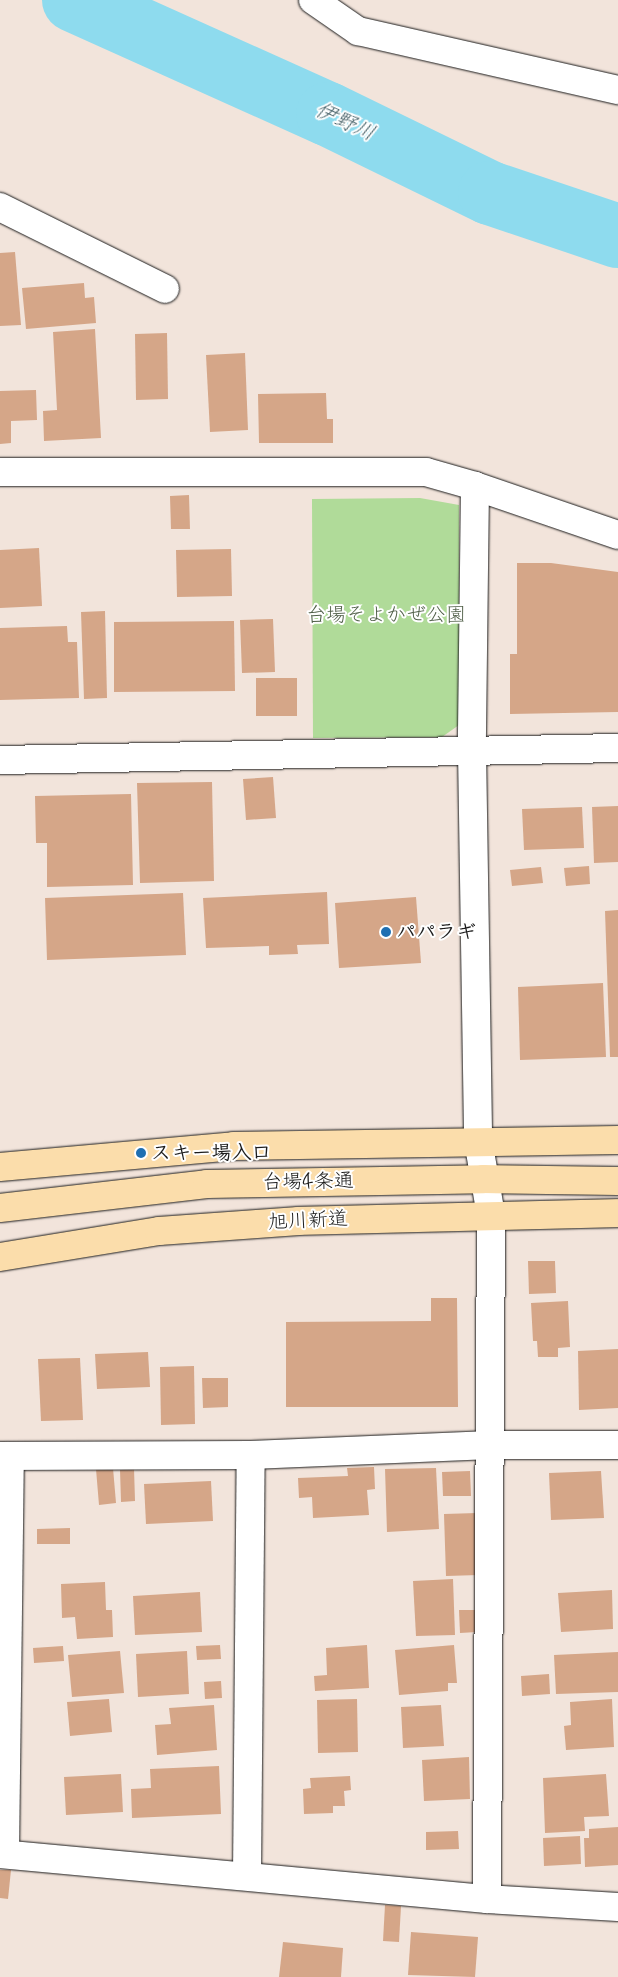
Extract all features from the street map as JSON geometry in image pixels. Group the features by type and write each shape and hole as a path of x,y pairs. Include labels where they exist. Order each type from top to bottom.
{"highway":[{"name":"台場4条通","path":"0,1167 234,1146 478,1140 618,1140"},
{"name":"台場4条通","path":"0,1208 207,1184 483,1179 618,1181"},
{"name":"旭川新道","path":"0,1257 159,1231 299,1220 618,1213"}],"street":[{"path":"314,0 358,31 618,90"},
{"path":"0,207 165,289"},
{"path":"0,472 426,472 475,486 618,535"},
{"path":"475,486 472,750 478,1140 483,1179 491,1215 488,1899"},
{"path":"0,760 618,748"},
{"path":"618,1445 491,1446 251,1455 5,1456 3,1854 488,1899 618,1907"},
{"path":"247,1876 251,1455"}],"green space":[{"name":"台場そよかぜ公園","path":"420,498 459,505 459,725 442,737 313,738 312,499"}],"building":[{"path":"15,252 21,325 0,326 0,253"},
{"path":"84,283 85,298 94,297 96,323 26,329 22,288"},
{"path":"95,329 101,438 44,441 43,411 57,410 53,332"},
{"path":"167,333 168,399 136,400 135,334"},
{"path":"245,353 248,430 210,432 206,355"},
{"path":"36,390 37,420 11,421 11,443 0,444 0,391"},
{"path":"326,393 327,419 333,419 333,443 259,443 258,394"},
{"path":"189,495 190,529 171,529 170,496"},
{"path":"39,548 42,606 0,608 0,550"},
{"path":"231,549 232,596 177,597 176,550"},
{"path":"517,563 551,563 618,572 618,712 510,714 510,654 517,654"},
{"path":"105,611 107,698 84,699 81,612"},
{"path":"273,619 275,672 242,673 240,620"},
{"path":"234,621 235,691 114,692 114,622"},
{"path":"67,626 68,642 77,642 79,698 0,700 0,628"},
{"path":"256,678 297,678 297,716 256,716"},
{"path":"273,777 276,818 246,820 243,779"},
{"path":"212,782 214,881 140,883 137,783"},
{"path":"131,794 133,885 47,887 47,843 36,843 35,796"},
{"path":"618,806 618,862 594,863 592,807"},
{"path":"582,807 584,848 524,850 522,809"},
{"path":"589,866 590,884 566,886 564,868"},
{"path":"541,867 543,883 512,886 510,870"},
{"path":"327,892 329,944 297,945 298,954 269,955 269,946 206,948 203,898"},
{"path":"183,893 186,955 47,960 45,898"},
{"path":"416,897 421,963 339,968 335,903"},
{"path":"618,910 618,1057 610,1057 605,911"},
{"path":"603,983 606,1057 520,1060 518,987"},
{"path":"528,1261 555,1261 556,1293 529,1294"},
{"path":"431,1298 457,1298 458,1407 286,1407 286,1322 431,1321"},
{"path":"568,1301 570,1347 558,1348 558,1357 538,1357 537,1341 533,1341 531,1303"},
{"path":"618,1349 618,1408 579,1410 578,1351"},
{"path":"148,1352 150,1387 97,1389 95,1354"},
{"path":"80,1358 83,1420 41,1421 38,1359"},
{"path":"194,1366 195,1424 161,1425 160,1367"},
{"path":"202,1378 228,1378 228,1407 203,1408"},
{"path":"374,1467 375,1489 367,1490 369,1515 313,1518 312,1497 299,1498 298,1478 348,1476 347,1468"},
{"path":"113,1468 116,1503 99,1505 96,1469"},
{"path":"134,1468 135,1501 121,1502 120,1470"},
{"path":"436,1468 439,1529 387,1532 385,1469"},
{"path":"470,1471 471,1496 443,1496 442,1472"},
{"path":"601,1471 604,1518 551,1520 549,1473"},
{"path":"211,1481 213,1521 146,1524 144,1484"},
{"path":"477,1513 479,1575 446,1576 444,1514"},
{"path":"70,1528 70,1544 37,1544 37,1529"},
{"path":"453,1579 455,1635 416,1636 413,1581"},
{"path":"105,1582 106,1610 112,1610 113,1637 77,1639 75,1617 62,1618 61,1584"},
{"path":"612,1590 613,1629 561,1632 558,1593"},
{"path":"200,1592 202,1632 135,1635 133,1596"},
{"path":"459,1610 477,1610 477,1632 460,1633"},
{"path":"220,1645 221,1659 197,1660 196,1646"},
{"path":"367,1645 369,1688 315,1691 314,1676 327,1675 326,1648"},
{"path":"454,1645 457,1683 448,1683 448,1691 399,1695 395,1650"},
{"path":"63,1646 64,1661 34,1663 33,1648"},
{"path":"120,1651 124,1693 72,1697 68,1655"},
{"path":"187,1651 189,1694 138,1697 136,1654"},
{"path":"618,1652 618,1692 556,1694 554,1655"},
{"path":"549,1674 550,1694 522,1696 521,1676"},
{"path":"221,1681 222,1698 205,1699 204,1682"},
{"path":"109,1699 112,1732 70,1736 67,1702"},
{"path":"357,1699 358,1752 318,1753 317,1700"},
{"path":"612,1699 614,1747 566,1750 564,1726 571,1725 570,1702"},
{"path":"214,1705 217,1750 157,1755 155,1725 171,1724 169,1708"},
{"path":"441,1705 444,1746 403,1748 401,1707"},
{"path":"469,1757 470,1799 424,1801 422,1760"},
{"path":"219,1766 221,1814 132,1818 131,1789 151,1788 150,1769"},
{"path":"121,1774 123,1812 66,1815 64,1777"},
{"path":"606,1774 609,1816 584,1817 585,1831 545,1833 543,1778"},
{"path":"350,1776 351,1790 344,1791 345,1806 333,1806 333,1813 304,1814 303,1789 311,1788 310,1778"},
{"path":"618,1827 618,1865 585,1867 584,1838 589,1838 589,1829"},
{"path":"458,1831 459,1849 426,1850 426,1832"},
{"path":"580,1836 581,1864 544,1866 543,1838"},
{"path":"0,1870 11,1870 8,1899 0,1898"},
{"path":"385,1905 401,1906 399,1942 383,1941"},
{"path":"411,1932 478,1937 475,1977 408,1975"},
{"path":"283,1942 343,1948 341,1977 279,1977"}],"waterway":[{"name":"伊野川","path":"74,0 328,114 490,193 618,236"}],"place":[{"name":"パパラギ","path":"386,932"},
{"name":"スキー場入口","path":"141,1153"}]}
